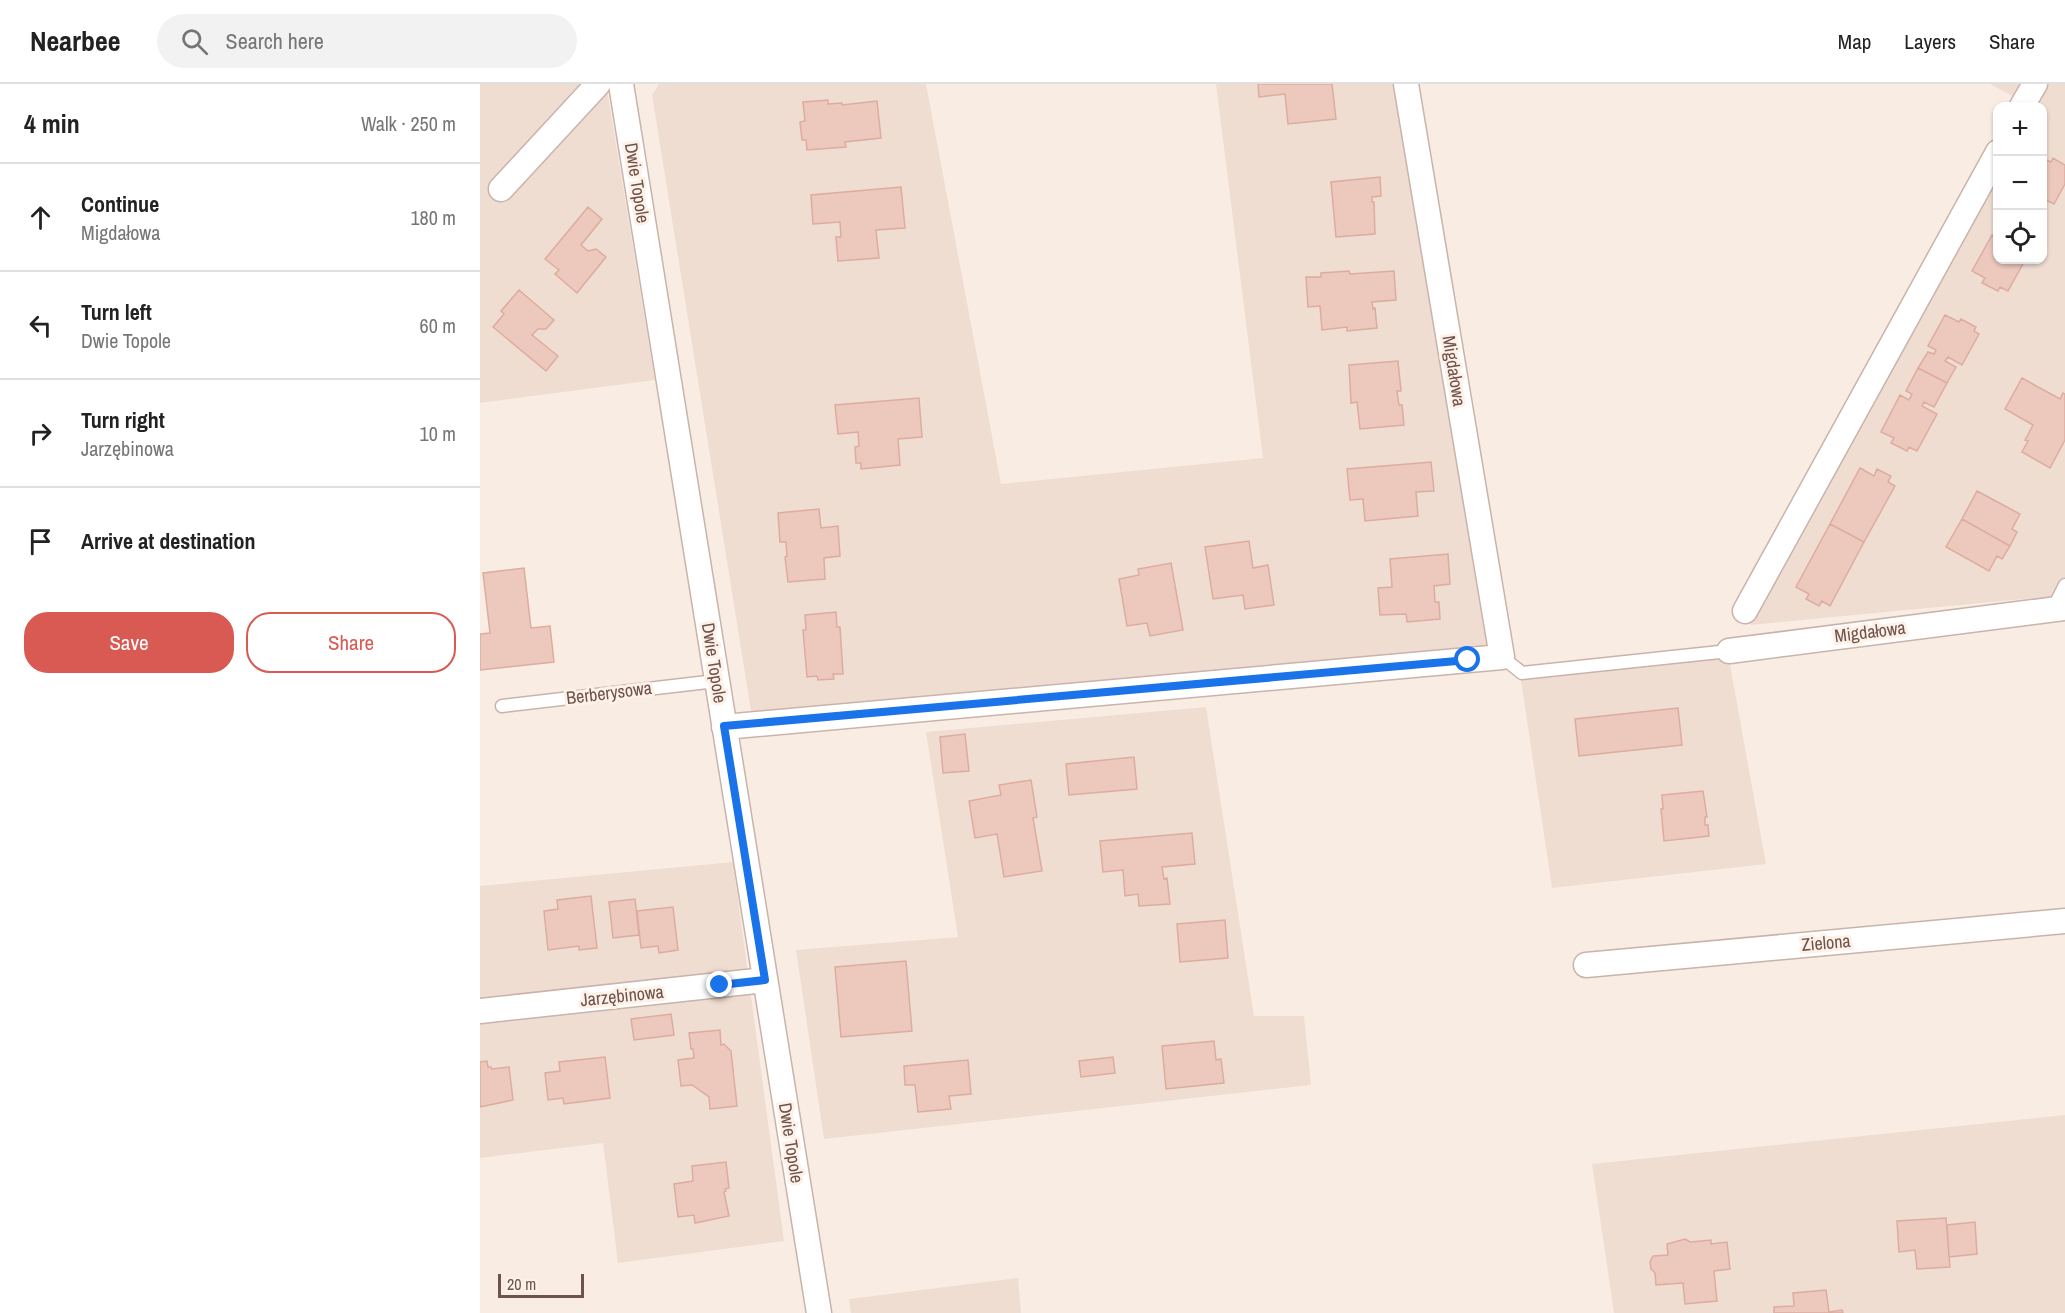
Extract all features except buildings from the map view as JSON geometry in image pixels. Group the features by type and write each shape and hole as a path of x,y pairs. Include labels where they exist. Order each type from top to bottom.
{"street":[{"path":"501,189 598,84"},
{"name":"Dwie Topole","path":"621,84 819,1313"},
{"name":"Migdałowa","path":"1406,84 1502,657"},
{"path":"2024,102 2035,84"},
{"path":"1745,611 1996,156"},
{"name":"Migdałowa","path":"1729,651 2059,608"},
{"path":"724,726 1502,657"},
{"name":"Zielona","path":"1586,965 2065,921"},
{"name":"Jarzębinowa","path":"480,1011 765,980"}],"lane":[{"path":"2059,608 2065,585"},
{"name":"Migdałowa","path":"1502,657 1522,673 1729,651"},
{"name":"Berberysowa","path":"501,706 716,681"}],"shaded area":[{"path":"480,84 606,84 655,380 480,403"},
{"path":"659,84 926,84 1001,484 1263,458 1216,84 1399,84 1499,646 752,717 652,95"},
{"path":"1990,84 2065,84 2065,595 1750,625 1993,183 1993,264 2047,264 2047,102 2024,102"},
{"path":"1727,648 1766,864 1552,888 1519,667"},
{"path":"1206,707 1254,1016 1304,1016 1311,1085 824,1139 796,950 958,937 926,732"},
{"path":"733,862 784,1241 618,1263 603,1143 480,1158 480,886"},
{"path":"2065,1115 2065,1313 1614,1313 1592,1164"},
{"path":"1018,1278 1021,1313 851,1313 849,1299"}],"route":[{"path":"720,985 765,980 724,726 1468,660"}]}
